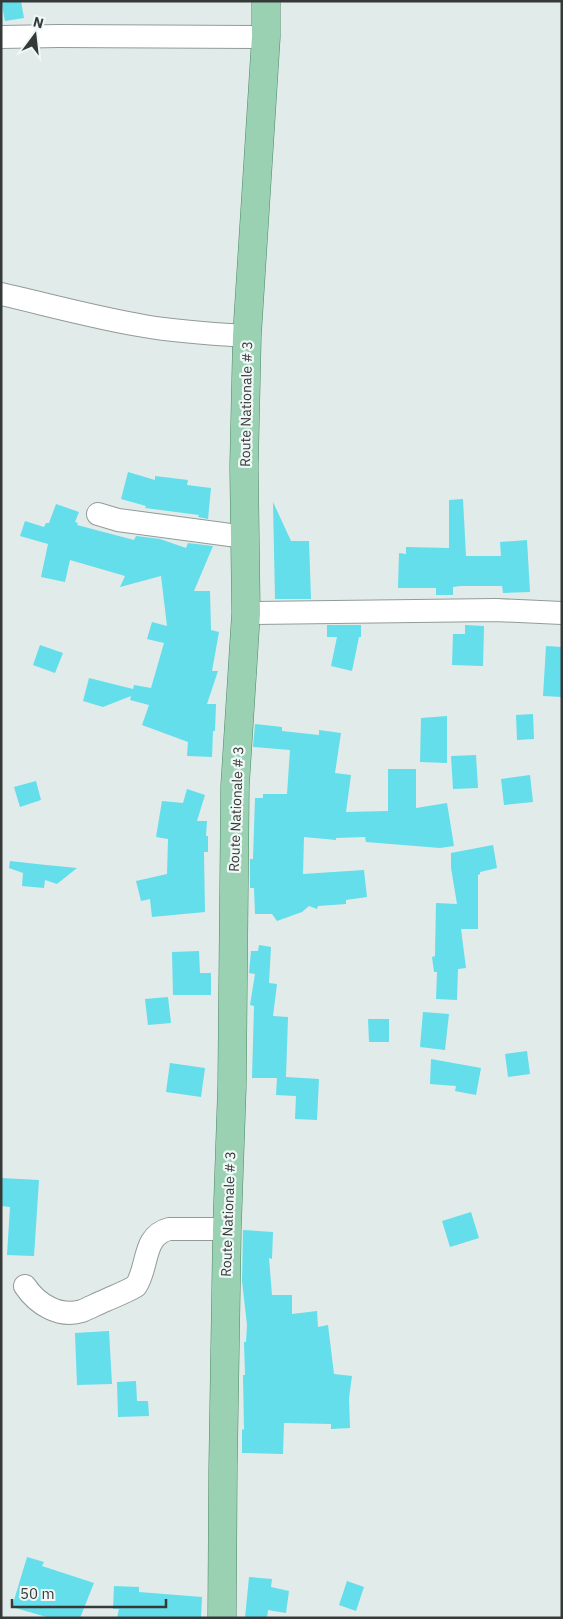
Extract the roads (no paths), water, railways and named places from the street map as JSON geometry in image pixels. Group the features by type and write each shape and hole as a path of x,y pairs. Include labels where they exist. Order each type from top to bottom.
{"main road":[{"name":"Route Nationale # 3","path":"222,1618 227,1229 232,1086 235,786 246,613 244,466 248,336 266,37 266,1"}],"street":[{"path":"1,37 266,37"},
{"path":"1,294 101,318 144,326 197,333 248,336"},
{"path":"98,514 118,520 245,536"},
{"path":"246,613 496,610 562,612"},
{"path":"25,1286 32,1295 49,1308 69,1313 81,1311 136,1286 155,1234 169,1229 227,1229"}]}
